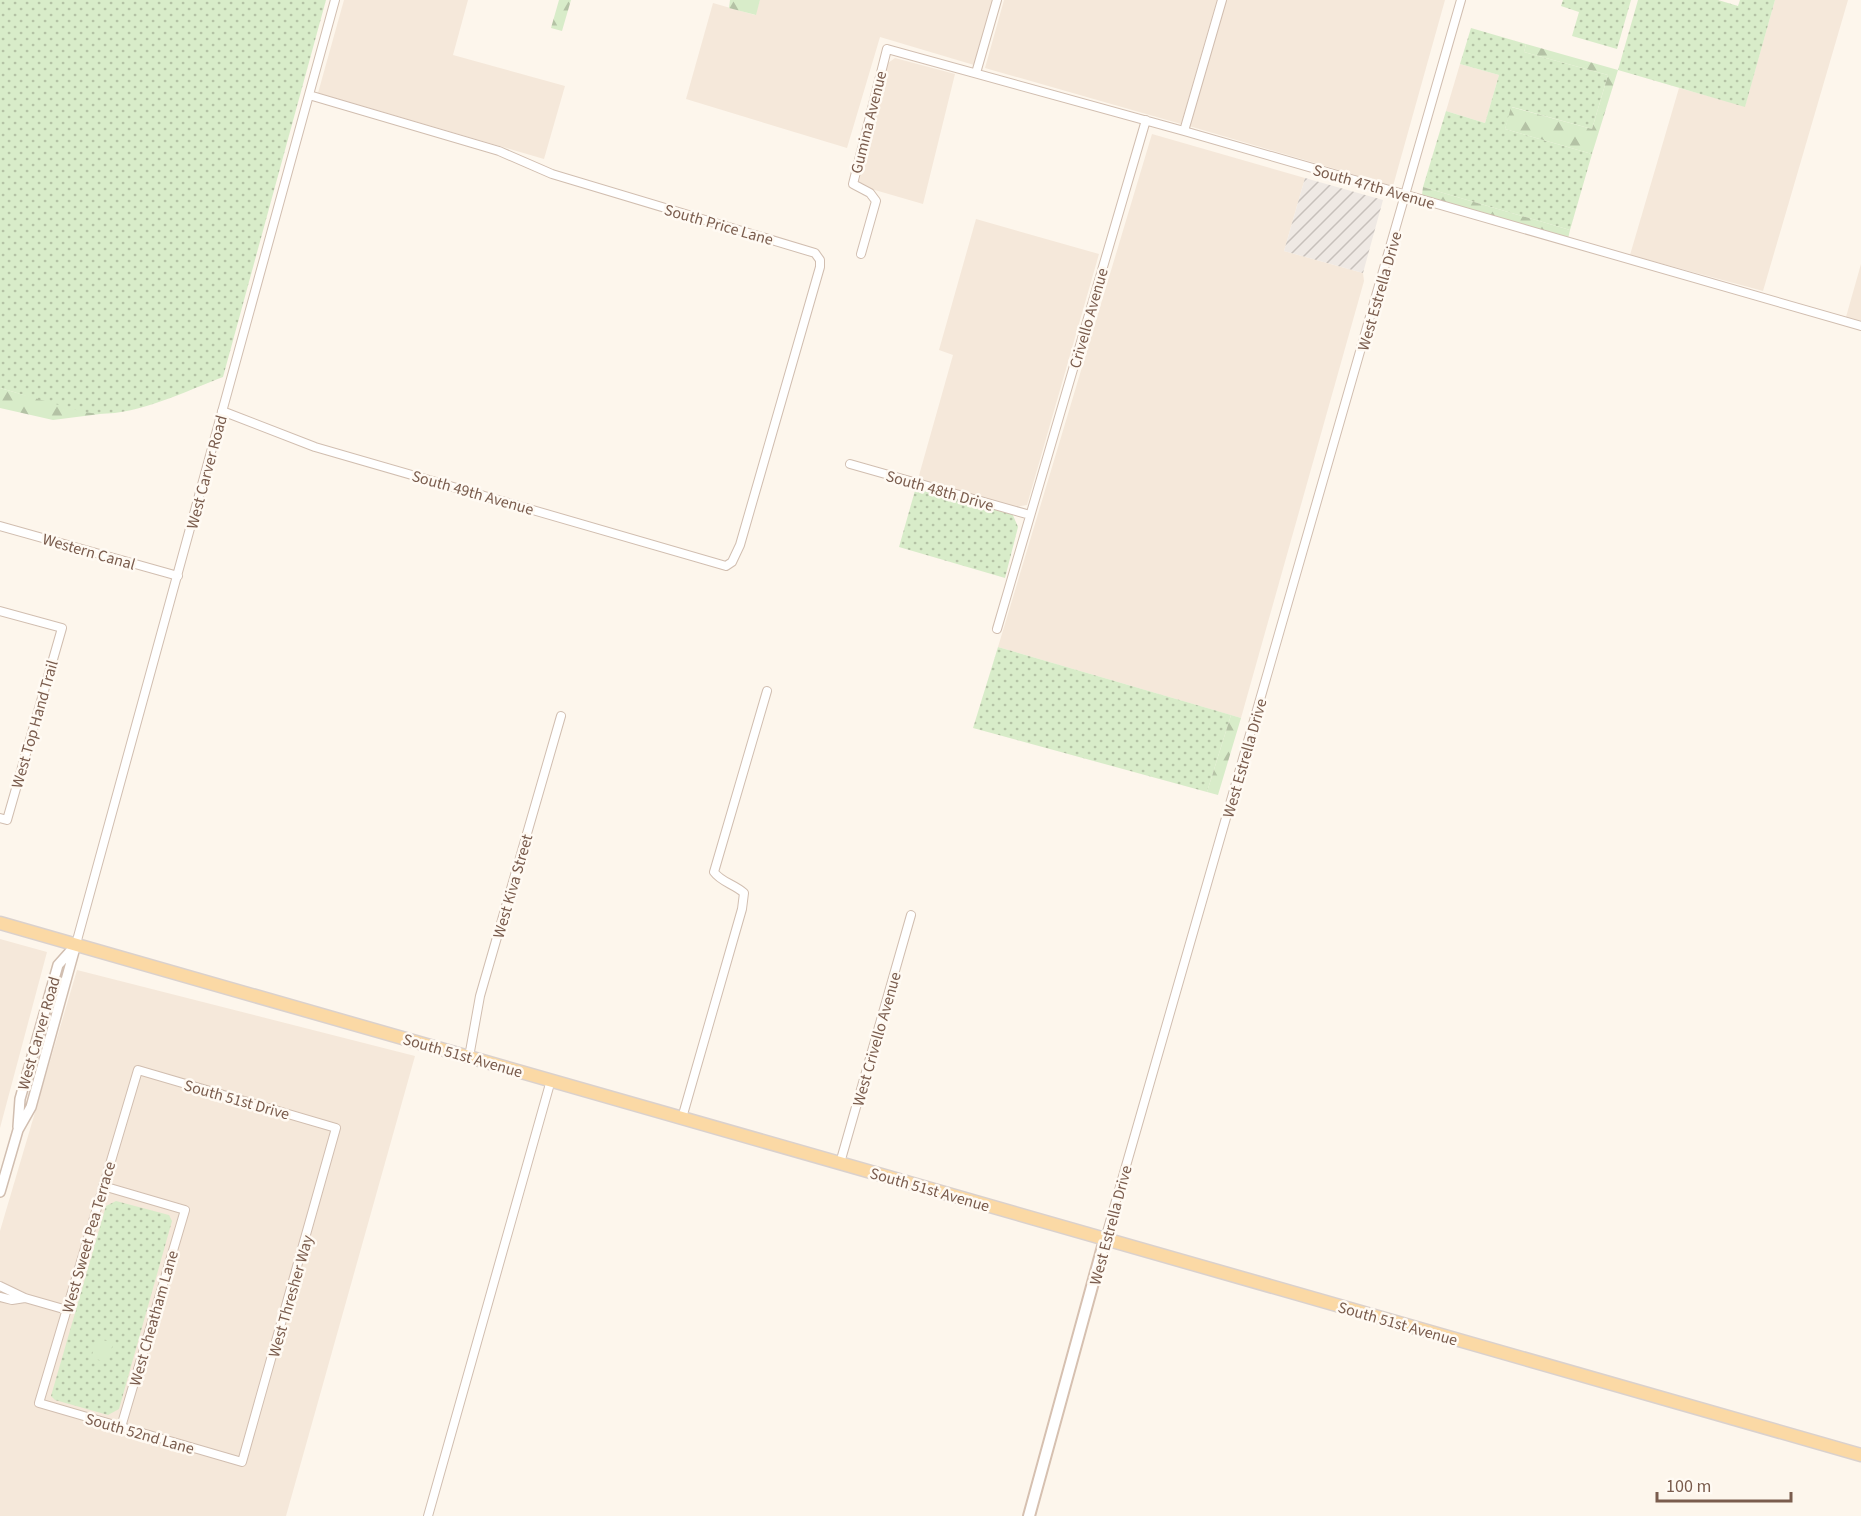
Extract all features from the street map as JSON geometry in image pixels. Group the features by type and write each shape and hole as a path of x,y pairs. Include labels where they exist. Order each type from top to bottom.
{"main road":[{"name":"South 51st Avenue","path":"0,922 1861,1455"},
{"name":"West Estrella Drive","path":"1029,1516 1105,1239"}],"street":[{"name":"West Carver Road","path":"0,1192 18,1130 31,1107 222,411 316,97 335,0"},
{"path":"976,73 996,0"},
{"path":"1184,130 1222,0"},
{"name":"West Estrella Drive","path":"1105,1239 1407,195 1461,0"},
{"name":"South 47th Avenue","path":"887,49 1184,130 1861,326"},
{"name":"Gumina Avenue","path":"861,254 876,201 870,193 853,184 887,49"},
{"name":"South Price Lane","path":"316,97 499,151 552,174 815,253 820,260 820,267 740,545 732,562 726,566"},
{"name":"Crivello Avenue","path":"1030,515 1146,120"},
{"name":"South 49th Avenue","path":"222,411 315,447 726,566"},
{"name":"South 48th Drive","path":"850,464 1030,515"},
{"path":"997,629 1030,515"},
{"name":"Western Canal","path":"0,526 177,576"},
{"name":"West Top Hand Trail","path":"0,610 62,628 4,819"},
{"path":"682,1118 742,909 744,893 733,883 719,879 714,872 767,691"},
{"name":"West Kiva Street","path":"469,1057 480,996 561,716"},
{"name":"West Crivello Avenue","path":"840,1163 911,915"},
{"name":"South 51st Drive","path":"138,1070 336,1128"},
{"name":"West Sweet Pea Terrace","path":"39,1403 138,1070"},
{"path":"428,1516 551,1080"},
{"name":"West Thresher Way","path":"242,1462 336,1128"},
{"name":"West Cheatham Lane","path":"103,1186 185,1210 121,1427"},
{"path":"0,1286 25,1298 67,1310"},
{"path":"0,1297 12,1300 25,1298"},
{"name":"South 52nd Lane","path":"39,1403 242,1462"}],"shaded area":[{"path":"344,0 468,0 453,55 565,86 544,159 318,93"},
{"path":"760,0 993,0 974,65 880,37 847,148 686,99 713,3 755,15"},
{"path":"1004,0 1217,0 1181,124 985,68"},
{"path":"1226,0 1445,0 1393,186 1189,126"},
{"path":"1775,0 1848,0 1763,291 1630,255 1679,88 1745,106"},
{"path":"895,58 955,74 923,204 861,186 859,181 888,63"},
{"path":"1460,64 1499,75 1485,123 1446,111"},
{"path":"1152,134 1305,178 1284,251 1363,273 1364,281 1241,718 998,647"},
{"path":"1305,178 1383,200 1363,273 1284,251"},
{"path":"976,219 1099,254 1027,505 1014,507 918,479 953,355 939,350"},
{"path":"1861,264 1861,321 1846,317"},
{"path":"0,939 47,952 0,1128"},
{"path":"77,970 415,1056 286,1516 0,1516 0,1231"}],"green space":[{"path":"0,0 326,0 223,377 156,403 102,414 63,408 0,388"},
{"path":"559,0 571,0 562,31 551,28"},
{"path":"730,0 760,0 756,15 729,8"},
{"path":"1563,0 1631,0 1617,49 1572,36 1579,12 1561,6"},
{"path":"1638,0 1718,0 1738,6 1740,0 1775,0 1745,107 1618,70"},
{"path":"1471,28 1526,44 1524,52 1608,75 1592,129 1512,107 1505,129 1592,154 1570,230 1423,187 1446,111 1485,123 1499,75 1460,64"},
{"path":"1526,44 1618,70 1592,154 1505,129 1511,107 1592,129 1608,75 1524,52"},
{"path":"1423,187 1570,230 1568,239 1422,195"},
{"path":"0,388 83,412 100,414 53,420 0,408"},
{"path":"916,487 1012,513 1018,527 1005,578 899,547"},
{"path":"998,647 1231,715 1207,792 973,728"},
{"path":"1231,715 1241,718 1218,795 1207,792"},
{"path":"116,1201 169,1215 172,1221 119,1409 108,1415 55,1400 51,1396 106,1206"},
{"path":"97,1338 113,1343 108,1362 91,1358"}]}
